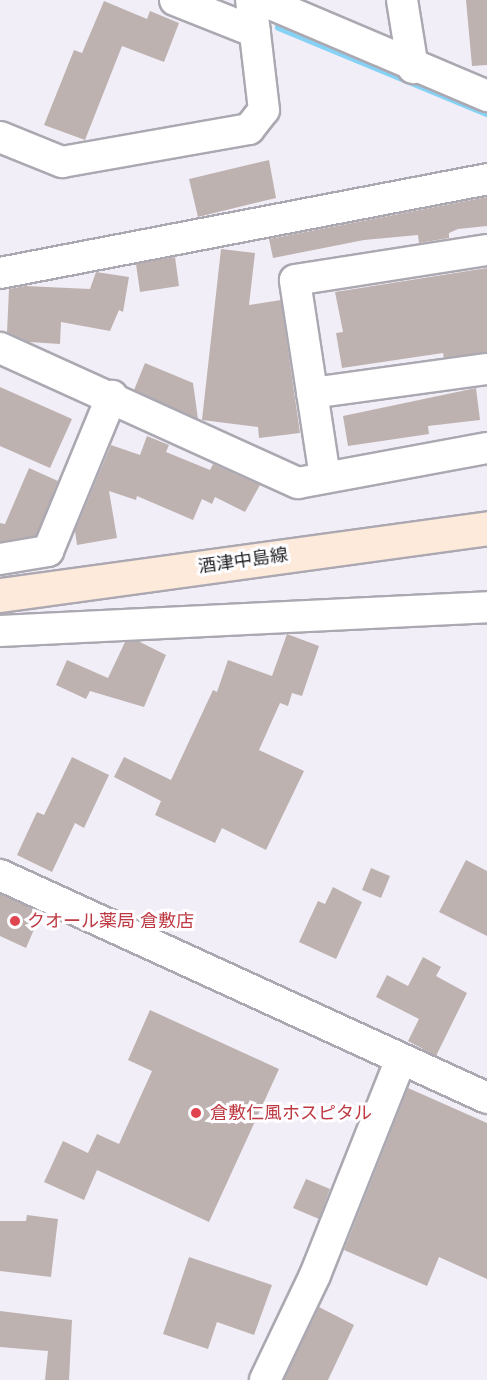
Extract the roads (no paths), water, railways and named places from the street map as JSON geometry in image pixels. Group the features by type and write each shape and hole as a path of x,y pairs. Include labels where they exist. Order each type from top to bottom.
{"main road":[{"name":"酒津中島線","path":"0,595 487,528"}],"street":[{"path":"175,0 255,32"},
{"path":"0,137 62,162 249,129 264,110 251,0"},
{"path":"261,0 413,68 487,96"},
{"path":"402,0 413,68"},
{"path":"0,273 487,179"},
{"path":"326,477 295,280 487,250"},
{"path":"0,348 112,396 298,483 487,448"},
{"path":"312,393 487,369"},
{"path":"0,559 48,551 112,396"},
{"path":"4,638 487,607"},
{"path":"0,875 487,1098"},
{"path":"265,1380 315,1275 402,1059"}],"waterway":[{"path":"279,27 487,113"}],"place":[{"name":"クオール薬局 倉敷店","path":"15,921"},
{"name":"倉敷仁風ホスピタル","path":"196,1113"}]}
